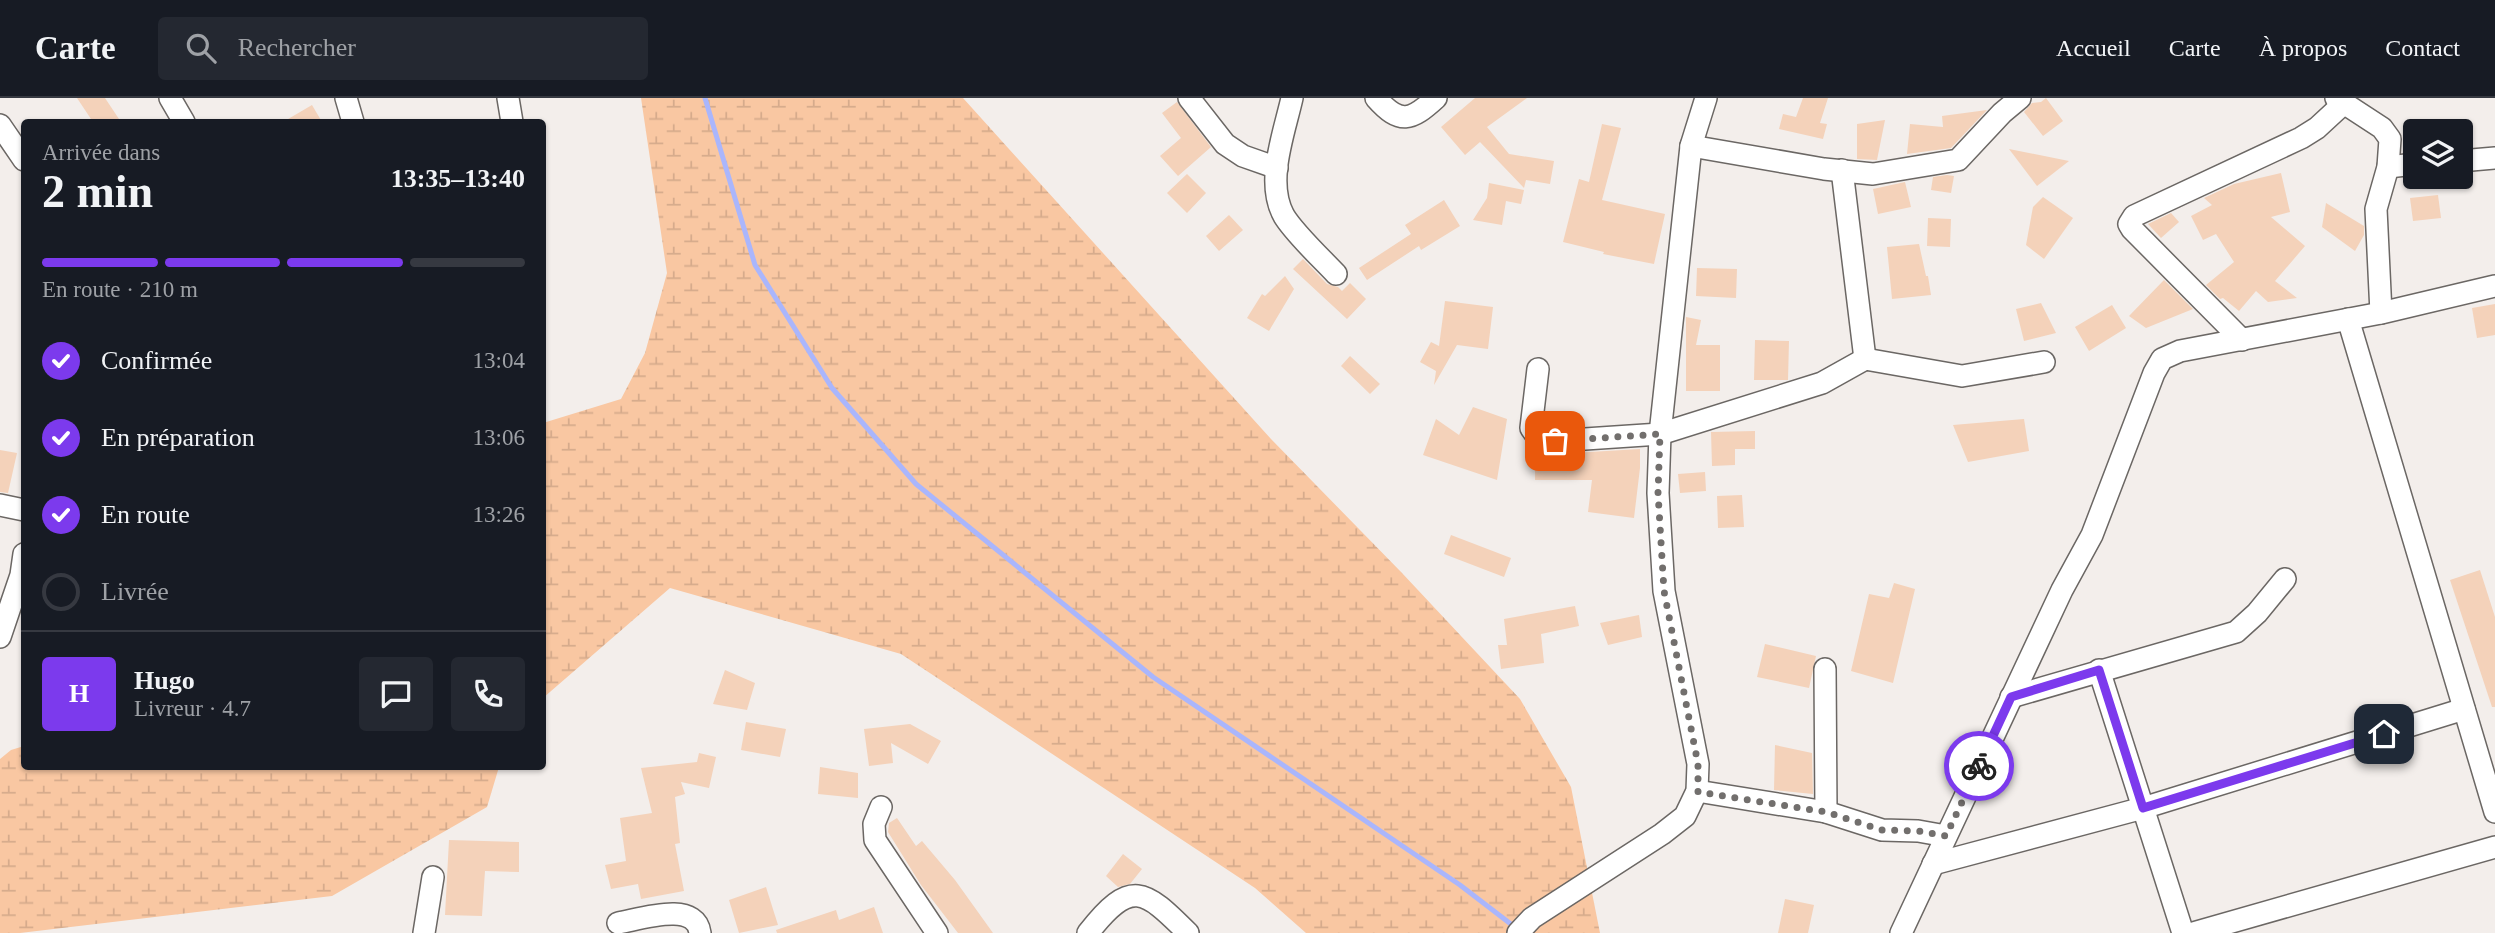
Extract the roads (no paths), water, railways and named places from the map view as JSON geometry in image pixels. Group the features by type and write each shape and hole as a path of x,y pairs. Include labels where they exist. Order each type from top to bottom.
{"street":[{"path":"170,98 182,119"},
{"path":"346,98 352,119"},
{"path":"508,98 512,119"},
{"path":"1189,98 1225,144 1243,156 1277,168"},
{"path":"1292,98 1277,168 1277,200 1285,218 1336,274"},
{"path":"1376,98 1389,112 1405,118 1418,114 1436,98"},
{"path":"1525,925 1662,834 1685,816 1698,792 1698,764 1664,591 1658,493 1660,434 1691,146 1706,98"},
{"path":"1691,146 1824,169 1873,174 1958,160 2002,113 2020,98"},
{"path":"2242,340 2129,224 2134,216 2301,138 2317,128 2339,101 2382,128 2390,139 2388,167 2376,209 2381,313"},
{"path":"0,125 21,156"},
{"path":"2473,159 2495,158"},
{"path":"2388,167 2403,165"},
{"path":"1842,170 1865,359"},
{"path":"1901,933 2062,590 2092,535 2154,373 2162,359 2180,351 2381,313 2495,286"},
{"path":"2348,319 2495,812"},
{"path":"1538,369 1531,428 1538,438 1555,441 1660,434 1822,383 1865,359 1962,376 2044,362"},
{"path":"0,505 21,508"},
{"path":"0,637 21,575"},
{"path":"2011,697 2236,632 2258,613 2285,579"},
{"path":"1825,670 1826,812"},
{"path":"2099,670 2183,933"},
{"path":"1933,864 2143,808 2464,709"},
{"path":"1698,792 1826,812 1882,830 1918,831 1946,836"},
{"path":"881,807 874,824 875,840 937,933"},
{"path":"2193,933 2495,847"},
{"path":"424,933 433,877"},
{"path":"1088,933 1112,904 1134,895 1150,898 1188,933"},
{"path":"618,923 678,913 694,918 700,933"}],"waterway":[{"path":"705,98 755,265 832,388 916,484 1153,677 1460,885 1516,928"}]}
